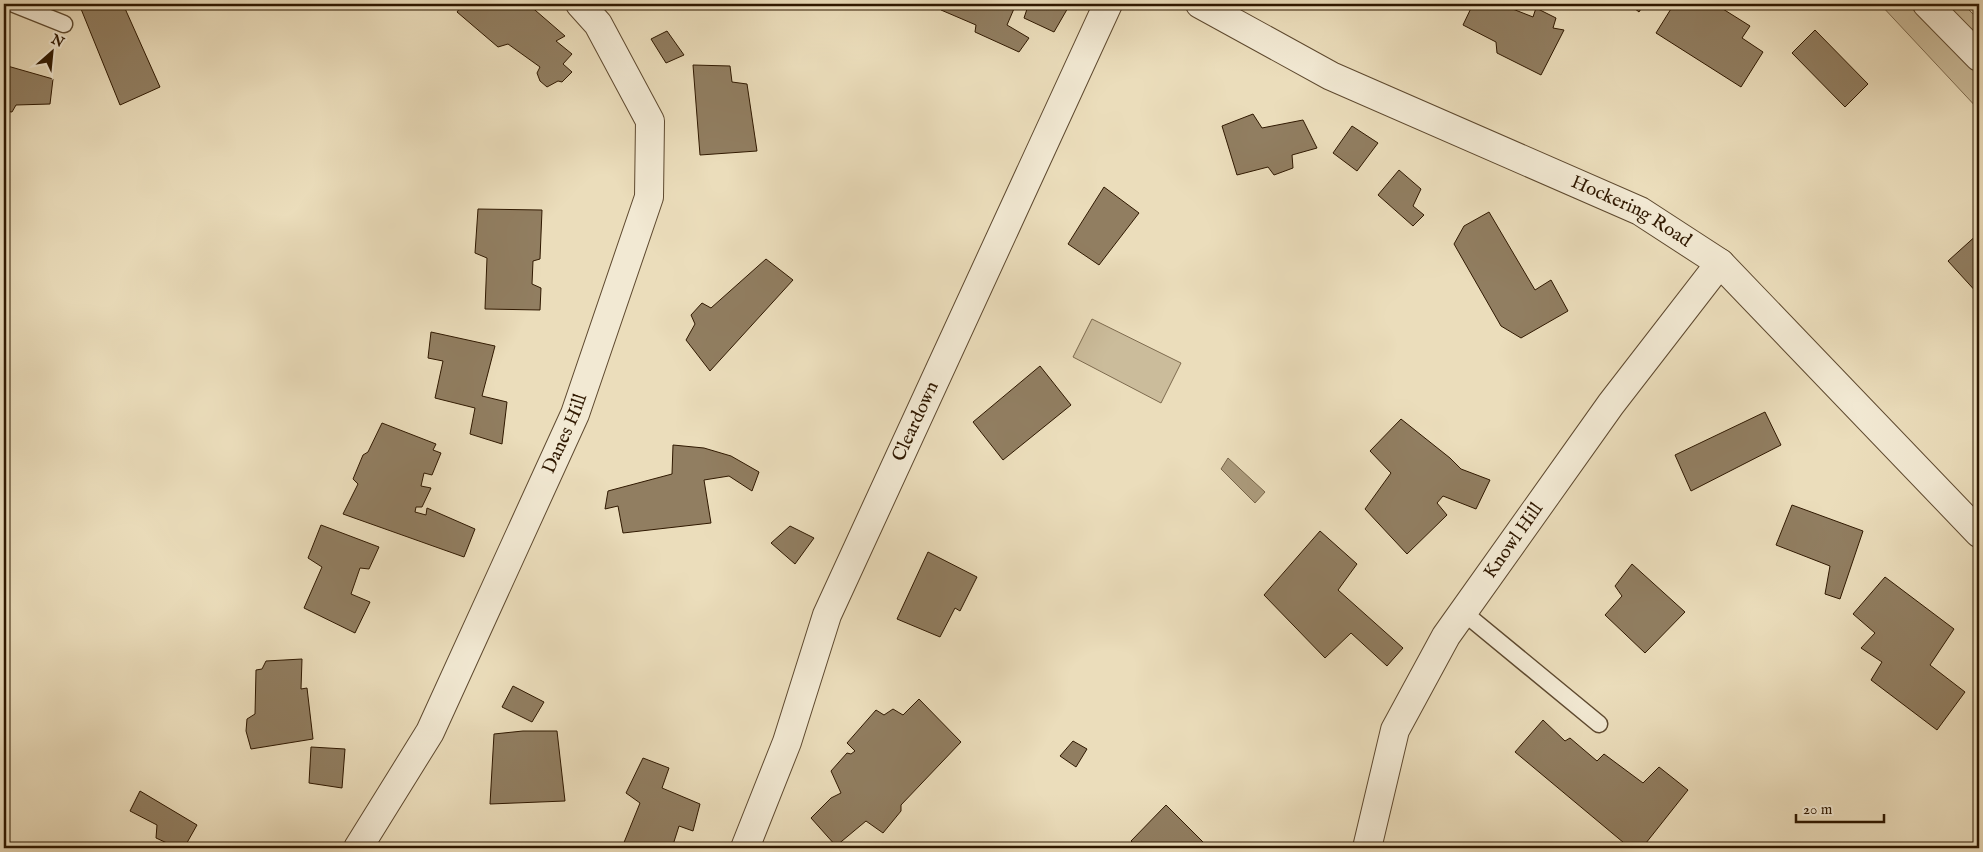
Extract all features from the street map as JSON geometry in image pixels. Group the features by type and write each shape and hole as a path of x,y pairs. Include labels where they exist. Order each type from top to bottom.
{"street":[{"name":"Danes Hill","path":"358,848 430,732 575,414 649,196 650,121 598,24 580,4"},
{"name":"Cleardown","path":"745,848 787,742 827,615 1108,4"},
{"path":"1927,4 1979,57"},
{"name":"Hockering Road","path":"1211,6 1331,76 1640,211 1720,263 1979,534"},
{"name":"Knowl Hill","path":"1367,848 1395,730 1446,636 1611,404 1720,263"}],"lane":[{"path":"14,4 64,24"},
{"path":"1463,612 1599,724"}],"shaded area":[{"path":"1880,4 1963,4 1979,20 1979,110"},
{"path":"1092,319 1181,363 1161,403 1073,357"},
{"path":"1228,458 1265,492 1255,503 1221,469"}],"building":[{"path":"79,4 123,4 160,87 120,105"},
{"path":"463,4 528,4 565,36 556,41 572,54 563,64 572,72 562,82 558,81 547,87 540,81 537,73 540,67 508,44 498,47 457,12"},
{"path":"944,4 1016,4 1007,25 1029,38 1019,52 975,32 976,25 941,10"},
{"path":"1022,4 1065,4 1069,6 1054,32 1024,18 1028,6"},
{"path":"1473,4 1500,4 1533,17 1536,8 1556,18 1553,28 1564,30 1541,75 1497,53 1496,42 1463,25"},
{"path":"1629,4 1644,4 1639,12"},
{"path":"1674,4 1715,4 1750,26 1742,38 1763,52 1741,87 1656,33"},
{"path":"1815,30 1868,84 1845,107 1792,53"},
{"path":"667,31 684,55 666,63 651,39"},
{"path":"4,65 53,79 50,104 16,105 12,112 4,111"},
{"path":"693,65 730,66 732,82 747,84 757,151 700,155"},
{"path":"1253,114 1262,128 1303,120 1317,148 1292,155 1293,168 1274,175 1268,167 1237,175 1222,126"},
{"path":"1352,126 1378,143 1357,171 1333,153"},
{"path":"1399,170 1421,189 1413,206 1424,215 1413,226 1378,195"},
{"path":"1104,187 1139,213 1099,265 1068,244"},
{"path":"478,209 542,210 540,259 533,261 532,284 541,288 540,310 485,309 487,258 475,253"},
{"path":"1489,212 1535,290 1551,280 1568,311 1521,338 1501,326 1454,244 1464,226"},
{"path":"1979,233 1979,295 1948,261"},
{"path":"766,259 793,280 710,371 686,340 695,324 691,315 702,303 711,308"},
{"path":"431,332 495,346 482,396 507,402 502,444 470,434 475,408 435,398 443,361 428,358"},
{"path":"1040,366 1071,405 1003,460 973,422"},
{"path":"1765,412 1781,445 1691,491 1675,455"},
{"path":"1401,419 1461,469 1490,480 1476,509 1443,496 1437,503 1447,515 1407,554 1365,509 1391,473 1370,451"},
{"path":"382,423 436,444 433,450 441,453 432,475 424,473 421,486 431,488 422,507 416,507 415,512 426,515 427,508 475,529 464,557 343,514 358,484 353,479 363,455 368,452"},
{"path":"673,445 704,448 731,456 759,472 752,491 729,476 704,480 711,523 623,533 618,506 605,509 608,491 672,474"},
{"path":"1792,505 1863,531 1840,599 1825,594 1830,566 1776,545"},
{"path":"321,525 379,547 369,569 360,568 351,594 370,602 355,633 304,608 322,567 308,558"},
{"path":"790,526 814,538 795,564 771,543"},
{"path":"1320,531 1357,564 1338,590 1403,648 1387,666 1351,633 1325,658 1264,595"},
{"path":"928,552 977,577 960,611 955,608 940,637 897,619"},
{"path":"1632,564 1685,612 1645,653 1605,615 1622,596 1615,586"},
{"path":"1885,577 1954,629 1930,665 1965,692 1937,730 1871,680 1882,662 1861,648 1875,633 1853,614"},
{"path":"302,659 301,689 307,688 313,739 251,749 246,731 247,719 255,714 256,670 262,669 266,661"},
{"path":"513,686 544,702 532,722 502,707"},
{"path":"919,699 961,742 901,805 901,811 883,833 866,821 836,846 811,818 831,798 841,793 831,771 847,753 851,754 855,751 847,743 876,710 884,715 893,709 903,715"},
{"path":"1543,720 1565,741 1570,738 1597,761 1604,754 1643,783 1659,767 1688,790 1642,848 1630,848 1515,752"},
{"path":"523,731 557,731 565,801 490,804 494,734"},
{"path":"1073,741 1087,749 1076,767 1060,756"},
{"path":"311,747 345,749 342,788 309,783"},
{"path":"643,758 669,768 662,788 700,804 693,831 679,826 672,848 633,848 623,845 640,803 626,793"},
{"path":"140,791 197,825 184,848 178,848 156,838 157,825 130,811"},
{"path":"1166,805 1209,848 1139,848 1131,841"}]}
